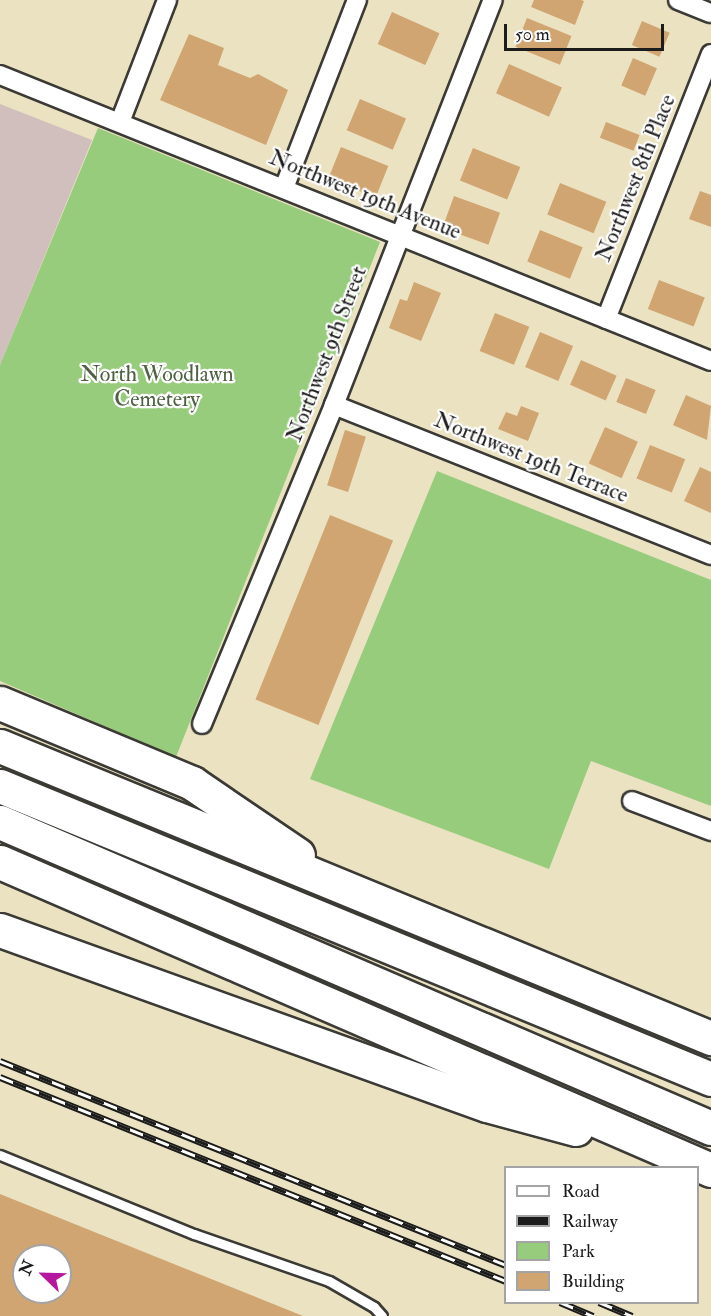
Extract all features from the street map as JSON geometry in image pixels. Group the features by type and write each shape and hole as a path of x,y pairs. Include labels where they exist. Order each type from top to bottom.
{"highway":[{"path":"0,703 192,783 357,894"},
{"path":"0,746 711,1038"},
{"path":"0,786 711,1079"},
{"path":"0,822 711,1128"},
{"path":"0,862 711,1170"},
{"path":"0,930 487,1106 678,1156"}],"street":[{"path":"120,122 167,0"},
{"path":"284,189 357,0"},
{"name":"Northwest 9th Street","path":"202,724 333,405 493,0"},
{"path":"678,0 711,13"},
{"name":"Northwest 8th Place","path":"606,320 711,54"},
{"name":"Northwest 19th Avenue","path":"0,75 711,361"},
{"name":"Northwest 19th Terrace","path":"333,405 711,555"},
{"path":"632,801 711,831"}],"lane":[{"path":"0,1155 194,1234 328,1281 382,1316"}],"shaded area":[{"path":"0,104 92,140 0,365"}],"green space":[{"name":"North Woodlawn Cemetery","path":"98,128 380,242 176,757 0,681 0,365"},
{"path":"437,471 711,580 711,806 591,761 549,869 310,779"}],"building":[{"path":"534,0 584,1 575,25 531,7"},
{"path":"392,12 440,33 425,65 378,44"},
{"path":"527,18 572,36 560,65 515,47"},
{"path":"642,21 670,33 659,57 632,45"},
{"path":"189,34 224,48 218,65 250,78 258,74 288,90 266,145 160,100"},
{"path":"633,58 657,68 645,96 621,86"},
{"path":"509,64 562,88 549,117 496,93"},
{"path":"360,99 406,119 393,150 347,130"},
{"path":"606,122 640,135 634,151 600,138"},
{"path":"341,147 388,166 376,198 328,179"},
{"path":"473,148 520,167 507,200 460,180"},
{"path":"560,183 606,202 594,233 547,215"},
{"path":"700,191 711,195 711,227 689,219"},
{"path":"454,196 500,213 488,245 442,228"},
{"path":"540,230 583,247 570,279 527,262"},
{"path":"659,280 705,298 694,327 648,309"},
{"path":"414,282 441,293 421,341 389,328 400,299 407,301"},
{"path":"495,313 529,327 514,365 480,351"},
{"path":"540,332 573,346 558,381 525,367"},
{"path":"581,360 617,376 606,401 570,385"},
{"path":"626,378 656,390 646,414 616,402"},
{"path":"686,395 711,406 707,440 673,425"},
{"path":"521,406 539,413 528,441 498,429 506,412 517,416"},
{"path":"605,427 638,442 622,478 589,464"},
{"path":"345,430 366,437 348,492 327,485"},
{"path":"650,445 685,459 672,493 637,478"},
{"path":"700,467 711,472 711,513 684,501"},
{"path":"330,515 393,540 319,725 255,700"},
{"path":"0,1194 303,1316 0,1316"}],"railway":[{"path":"0,1061 504,1264"},
{"path":"0,1077 504,1280"},
{"path":"565,1304 593,1316"},
{"path":"604,1304 632,1316"}]}
